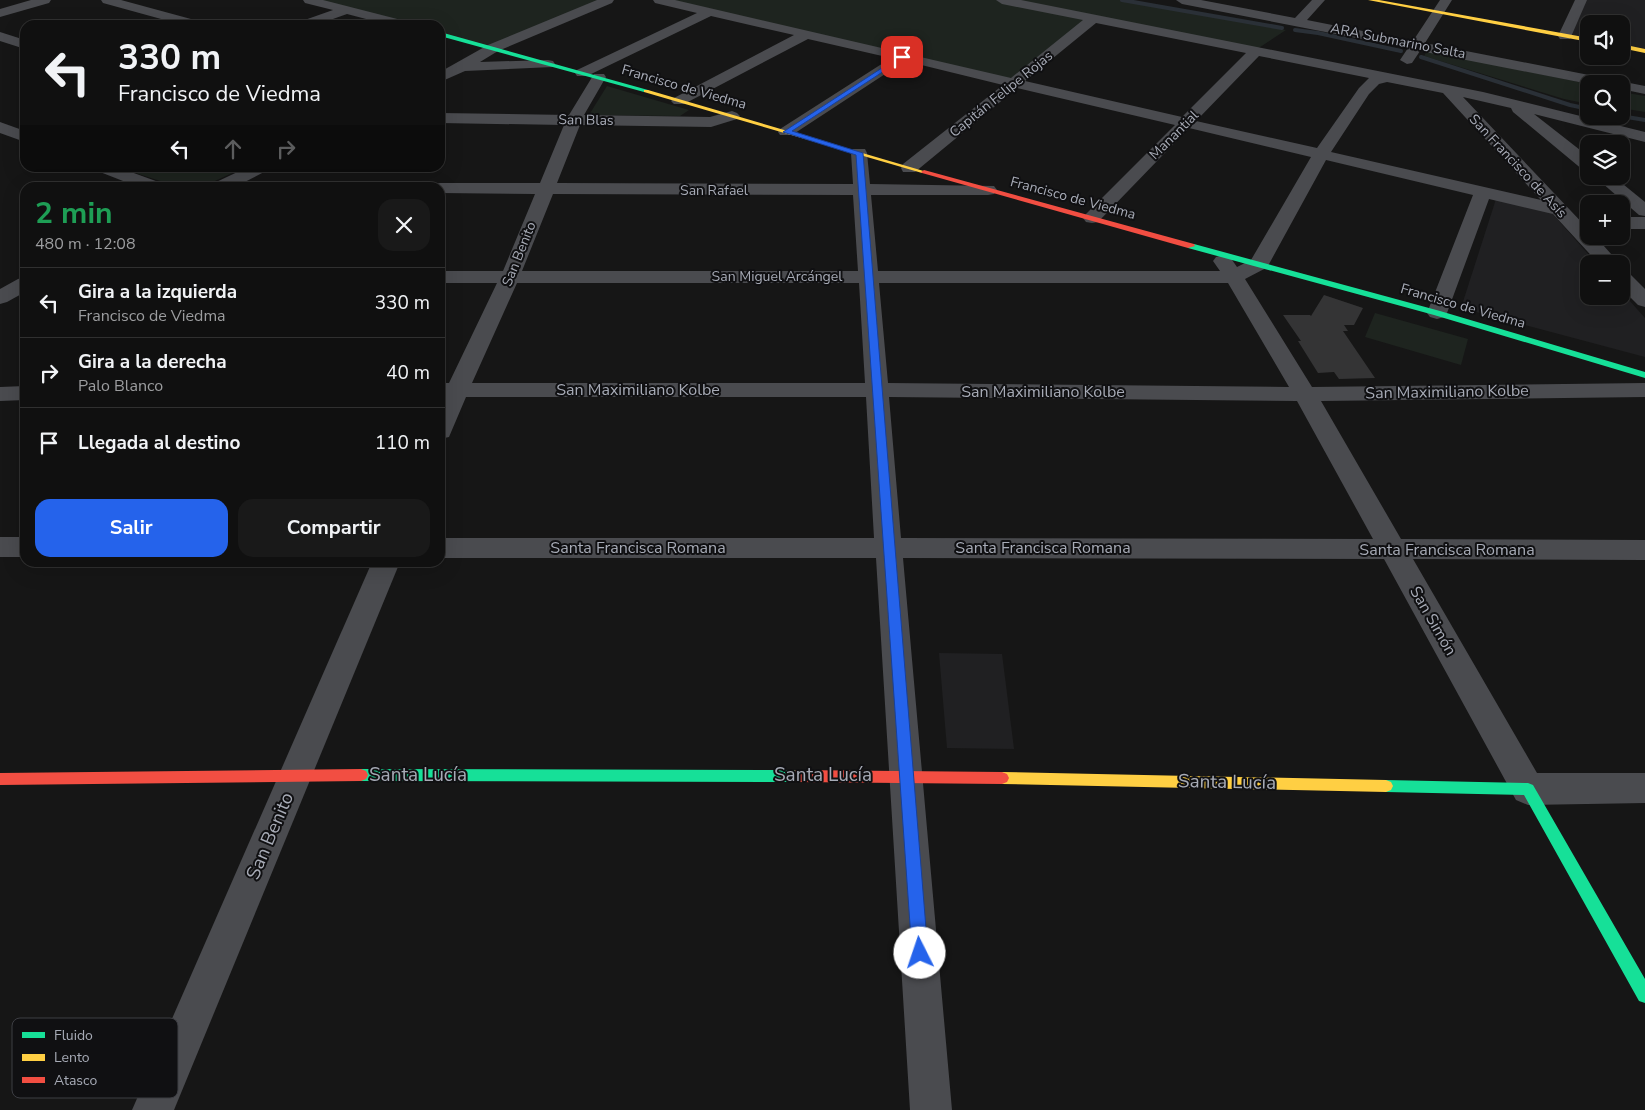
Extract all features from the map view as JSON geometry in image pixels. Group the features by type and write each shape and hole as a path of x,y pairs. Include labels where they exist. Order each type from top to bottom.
{"street":[{"path":"0,13 45,0"},
{"path":"107,0 179,20"},
{"path":"309,0 385,20"},
{"path":"445,76 493,48 608,0"},
{"path":"659,0 1483,192 1573,219"},
{"path":"1002,0 1509,102 1645,137"},
{"name":"ARA Submarino Salta","path":"1182,0 1416,45 1568,70 1584,75"},
{"path":"1298,22 1319,0"},
{"path":"1370,0 1577,41 1581,0"},
{"path":"1234,277 1259,264 1321,154 1364,91 1374,81 1391,79 1446,0"},
{"path":"318,20 346,10"},
{"path":"590,75 709,12"},
{"name":"Capitán Felipe Rojas","path":"909,168 1093,19"},
{"name":"Francisco de Viedma","path":"445,35 590,75 909,168 1437,313 1645,375"},
{"path":"679,101 805,35"},
{"path":"0,36 20,43"},
{"path":"1630,48 1645,50"},
{"name":"Manantial","path":"1092,218 1255,52"},
{"path":"786,132 902,57"},
{"path":"462,67 548,64"},
{"name":"San Benito","path":"445,409 449,390 510,277 574,120 590,75"},
{"path":"1630,88 1645,90"},
{"name":"San Francisco de Asís","path":"1448,90 1471,116 1573,219 1603,255"},
{"path":"1509,102 1580,159"},
{"path":"1471,116 1525,115"},
{"name":"San Blas","path":"445,118 711,122 732,116"},
{"path":"3,130 20,125"},
{"path":"3,130 20,135"},
{"path":"859,153 931,1110"},
{"path":"116,172 142,182"},
{"path":"230,182 250,172"},
{"path":"1613,185 1645,211"},
{"name":"San Rafael","path":"445,188 988,190"},
{"path":"1437,313 1483,192"},
{"path":"1630,223 1645,223"},
{"name":"San Simón","path":"1216,252 1234,277 1305,394 1645,994"},
{"path":"0,277 20,283"},
{"name":"San Miguel Arcángel","path":"445,277 1234,277"},
{"path":"0,298 20,285"},
{"path":"1630,285 1645,301"},
{"path":"1586,358 1617,389"},
{"name":"San Maximiliano Kolbe","path":"449,390 877,390 1305,394 1645,390"},
{"path":"0,394 20,394"},
{"path":"0,547 20,547"},
{"name":"Santa Francisca Romana","path":"445,548 1645,550"},
{"name":"San Benito","path":"178,1051 384,567"},
{"name":"Santa Lucía","path":"0,779 296,775 906,776 1528,789 1645,788"},
{"name":"San Benito","path":"153,1110 158,1098"}],"shaded area":[{"path":"312,0 607,0 493,48 445,35 445,20 388,20"},
{"path":"662,0 1120,0 1286,30 1254,51 1093,18 1013,81"},
{"path":"1585,0 1645,0 1645,50 1630,48 1630,15 1580,15 1580,38 1566,36"},
{"path":"1427,51 1580,82 1580,102 1564,99 1424,56"},
{"path":"607,86 689,110 680,116 589,115"},
{"path":"1630,94 1645,96 1645,112 1630,110"},
{"path":"132,172 234,172 213,182 163,182"},
{"path":"1496,199 1551,212 1589,255 1580,255 1580,305 1630,305 1630,301 1645,318 1645,357 1461,308"},
{"path":"1375,313 1468,339 1461,365 1365,337"},
{"path":"939,653 1002,654 1014,749 947,748"}],"building":[{"path":"1324,295 1363,308 1354,325 1344,325 1348,331 1343,331 1375,378 1339,379 1334,372 1318,373 1298,341 1301,341 1283,315 1311,316"}],"waterway":[{"path":"1122,0 1282,28"},
{"path":"1295,30 1318,33 1401,51"},
{"path":"1421,57 1580,107"},
{"path":"1630,118 1645,120"}],"traffic: fast":[{"path":"445,35 646,91"},
{"path":"1191,246 1437,313 1645,375"},
{"path":"361,775 796,776"},
{"path":"1386,786 1528,789 1645,995"}],"traffic: slow":[{"path":"1371,0 1580,38"},
{"path":"1630,48 1645,51"},
{"path":"646,91 924,172"},
{"path":"1002,778 1386,786"}],"traffic: jam":[{"path":"924,172 1191,246"},
{"path":"0,779 361,775"},
{"path":"796,776 1002,778"}],"route":[{"path":"902,57 786,132 859,153 920,953"}]}
